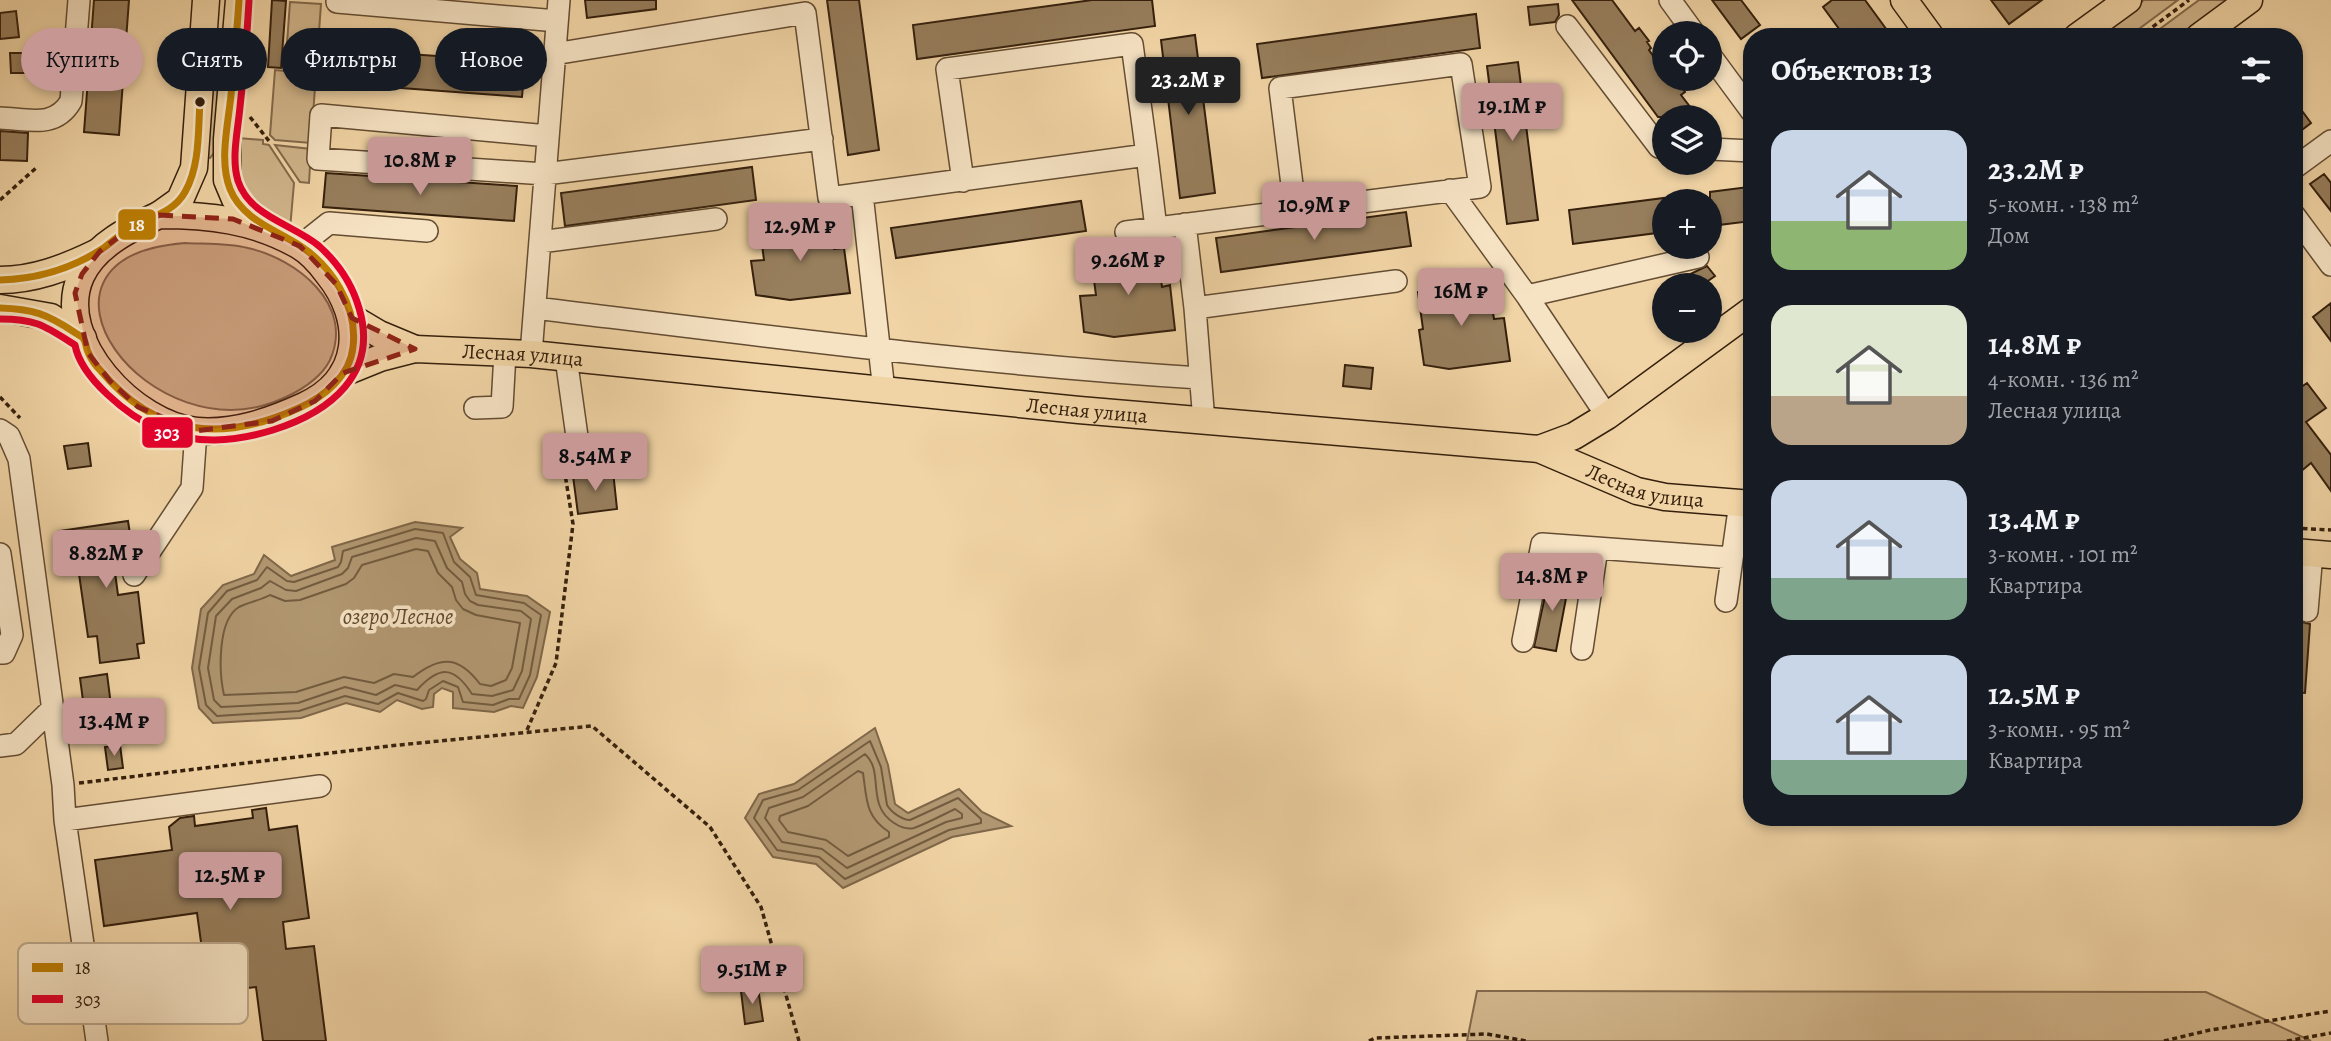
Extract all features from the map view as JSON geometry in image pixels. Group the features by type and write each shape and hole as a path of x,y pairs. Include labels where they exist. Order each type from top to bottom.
{"main road":[{"path":"0,280 16,280 62,269 100,251 130,228 159,215 180,200 194,168 206,0"},
{"path":"239,0 227,139 227,180 235,199 248,214 271,232"},
{"path":"1904,0 1924,28"},
{"path":"2089,28 2128,0"},
{"path":"2211,28 2249,0"},
{"path":"100,251 82,274 75,293 76,316 88,353 110,381 138,407 170,423 196,431 249,427 272,421 315,401 331,389 352,355 352,318 336,284 312,256 300,246 271,232 233,219 200,215 159,215"},
{"path":"0,308 51,317 83,338"},
{"path":"1539,449 1574,436 1607,416 1743,317"},
{"name":"Лесная улица","path":"352,318 379,334 415,349"},
{"name":"Лесная улица","path":"343,373 380,358 415,349 566,358 1204,422 1539,449 1637,491 1665,497 1743,503"}],"street":[{"path":"0,118 48,120 65,112 71,101 79,0"},
{"path":"1670,0 1685,21"},
{"path":"337,2 558,10 534,308 502,407 475,408"},
{"path":"554,54 806,13 829,198 1147,155"},
{"path":"1567,26 1652,138"},
{"path":"963,181 947,69 1132,44 1156,228"},
{"path":"1126,232 1480,187 1461,64 1280,88 1295,209"},
{"path":"1722,71 1743,100"},
{"path":"548,136 321,115 318,159 545,174 822,139"},
{"path":"2303,161 2331,141"},
{"path":"1722,150 1743,151"},
{"path":"1450,190 1527,296 1607,416"},
{"path":"862,194 884,391"},
{"path":"540,242 716,219"},
{"path":"300,246 329,223 427,231"},
{"path":"1185,224 1204,422"},
{"path":"2303,227 2331,265"},
{"path":"1527,296 1689,259"},
{"path":"1195,308 1396,281"},
{"path":"534,308 880,351 1082,371 1200,378"},
{"path":"566,358 572,465"},
{"path":"134,575 192,488 196,431"},
{"path":"7,434 19,458 83,943"},
{"path":"1726,601 1732,558 1743,515"},
{"path":"1523,641 1542,544 1732,558"},
{"path":"1582,649 1597,548"},
{"path":"2307,611 2308,550"},
{"path":"0,554 12,635 4,653 0,653"},
{"path":"0,746 16,744 53,708"},
{"path":"65,820 320,786"}],"path":[{"path":"2150,28 2189,0"},
{"path":"0,200 36,168"},
{"path":"0,397 7,434"},
{"path":"527,730 556,663 573,524 572,465"},
{"path":"2303,528 2331,530"},
{"path":"63,785 389,746 592,726 710,827 761,907 799,1041"},
{"path":"2164,1041 2210,1030 2331,1011"},
{"path":"2287,1041 2331,1032"},
{"path":"1369,1041 1375,1038 1486,1034 1526,1041"}],"highlighted area":[{"path":"159,215 233,219 300,246 336,284 352,318 415,349 343,373 315,401 272,421 196,431 138,407 110,381 88,353 75,293 82,274 100,251 130,228"}],"shaded area":[{"path":"2144,0 2178,0 2140,28 2105,28"},
{"path":"2199,0 2233,0 2195,28 2161,28"},
{"path":"290,2 321,4 319,28 288,28"},
{"path":"275,70 281,71 281,91 315,91 311,143 275,140 270,135"},
{"path":"211,91 220,91 215,152 210,158 207,156"},
{"path":"238,138 263,140 263,144 269,145 294,183 290,229 261,213 239,183"},
{"path":"275,145 311,149 309,183 300,182"},
{"path":"185,243 233,245 267,254 285,262 317,288 328,303 335,321 336,340 330,360 317,378 286,397 235,410 187,402 145,381 115,350 100,315 104,282 131,256"},
{"path":"1477,991 2206,992 2311,1041 1467,1041"}],"water":[{"name":"озеро Лесное","path":"415,522 462,528 450,537 460,559 477,573 480,589 527,596 550,612 537,677 523,708 511,706 494,712 453,708 453,692 442,688 434,694 433,707 422,709 397,700 380,712 346,703 301,718 213,723 199,708 192,668 201,609 223,585 254,574 264,555 291,576 335,560 332,547"},
{"path":"875,728 888,765 895,804 908,813 959,789 982,812 1011,826 952,837 843,888 816,864 773,857 745,818 759,794 794,784"}],"building":[{"path":"94,0 129,0 127,28 92,28"},
{"path":"272,0 286,1 284,28 281,28 281,68 268,67"},
{"path":"585,0 656,0 656,9 587,18"},
{"path":"827,0 859,0 879,150 848,155"},
{"path":"1092,0 1152,0 1155,26 917,59 913,25"},
{"path":"1572,0 1612,0 1635,31 1639,28 1649,41 1647,42 1652,54 1652,91 1684,91 1681,95 1689,105 1652,105 1652,109"},
{"path":"1712,0 1741,0 1760,25 1756,28 1743,28 1741,39"},
{"path":"1832,0 1865,0 1885,28 1838,28 1823,7"},
{"path":"1991,0 2042,0 2009,24"},
{"path":"1558,4 1559,15 1555,22 1530,25 1528,7"},
{"path":"16,11 19,37 0,39 0,13"},
{"path":"1476,14 1480,48 1262,78 1257,44"},
{"path":"1195,35 1215,193 1180,198 1161,40"},
{"path":"10,53 21,53 21,73 11,73"},
{"path":"421,55 435,56 435,91 421,90"},
{"path":"1518,62 1538,220 1507,224 1487,66"},
{"path":"87,91 122,91 119,135 84,132"},
{"path":"441,91 523,91 522,97"},
{"path":"2303,112 2311,123 2303,129"},
{"path":"0,131 28,133 27,161 0,160"},
{"path":"752,167 756,200 565,226 561,193"},
{"path":"326,173 517,186 514,221 323,207"},
{"path":"2324,174 2331,183 2331,211 2310,184"},
{"path":"1743,188 1743,222 1722,225 1722,190"},
{"path":"1652,200 1652,234 1573,244 1569,210"},
{"path":"1081,201 1086,231 896,258 891,228"},
{"path":"1406,212 1411,246 1221,272 1216,238"},
{"path":"830,218 834,249 844,248 850,293 790,300 756,295 751,261 764,260 760,229"},
{"path":"1157,250 1162,287 1170,285 1175,330 1114,337 1084,332 1080,296 1096,295 1091,258"},
{"path":"1707,266 1713,273 1692,273"},
{"path":"1488,282 1494,319 1504,318 1510,361 1449,369 1424,365 1419,330 1423,329 1418,292"},
{"path":"2331,303 2331,341 2313,317"},
{"path":"1345,365 1373,368 1371,389 1343,386"},
{"path":"2307,383 2326,408 2306,422 2331,455 2331,491 2311,463 2303,470 2303,386"},
{"path":"88,443 91,466 68,469 64,446"},
{"path":"613,471 617,509 578,514 573,476 583,478 590,474"},
{"path":"128,521 132,547 112,550 118,595 138,592 144,643 137,644 139,658 100,663 97,636 88,637 76,553 62,555 59,531"},
{"path":"1550,573 1570,577 1556,651 1534,647"},
{"path":"2303,622 2310,624 2303,693"},
{"path":"107,674 111,705 84,708 80,678"},
{"path":"120,745 123,768 108,770 105,747"},
{"path":"266,808 269,830 297,826 309,918 283,922 286,949 314,946 326,1041 263,1041 256,987 248,988 248,943 201,943 197,913 104,926 95,860 172,850 169,827 180,818 194,816 195,826 253,818 252,810"},
{"path":"758,988 763,1021 745,1024 741,991"}],"transit line":[{"name":"18","path":"0,308 39,314 64,326 83,338 95,364 121,392 144,409 167,421 192,427 217,429 271,419 318,398 341,376 351,357 353,332 347,303 340,289 332,276 311,254 242,208 235,199 227,178 225,143 239,0"},
{"name":"303","path":"0,319 32,322 65,338 75,345 79,358 96,383 120,405 158,429 187,438 229,439 273,430 313,413 345,387 356,371 362,352 363,331 359,308 348,282 319,246 262,212 244,193 238,181 235,154 249,1"},
{"name":"18","path":"0,280 27,278 78,262 102,249 128,229 175,204 185,192 193,171 200,102"}]}
